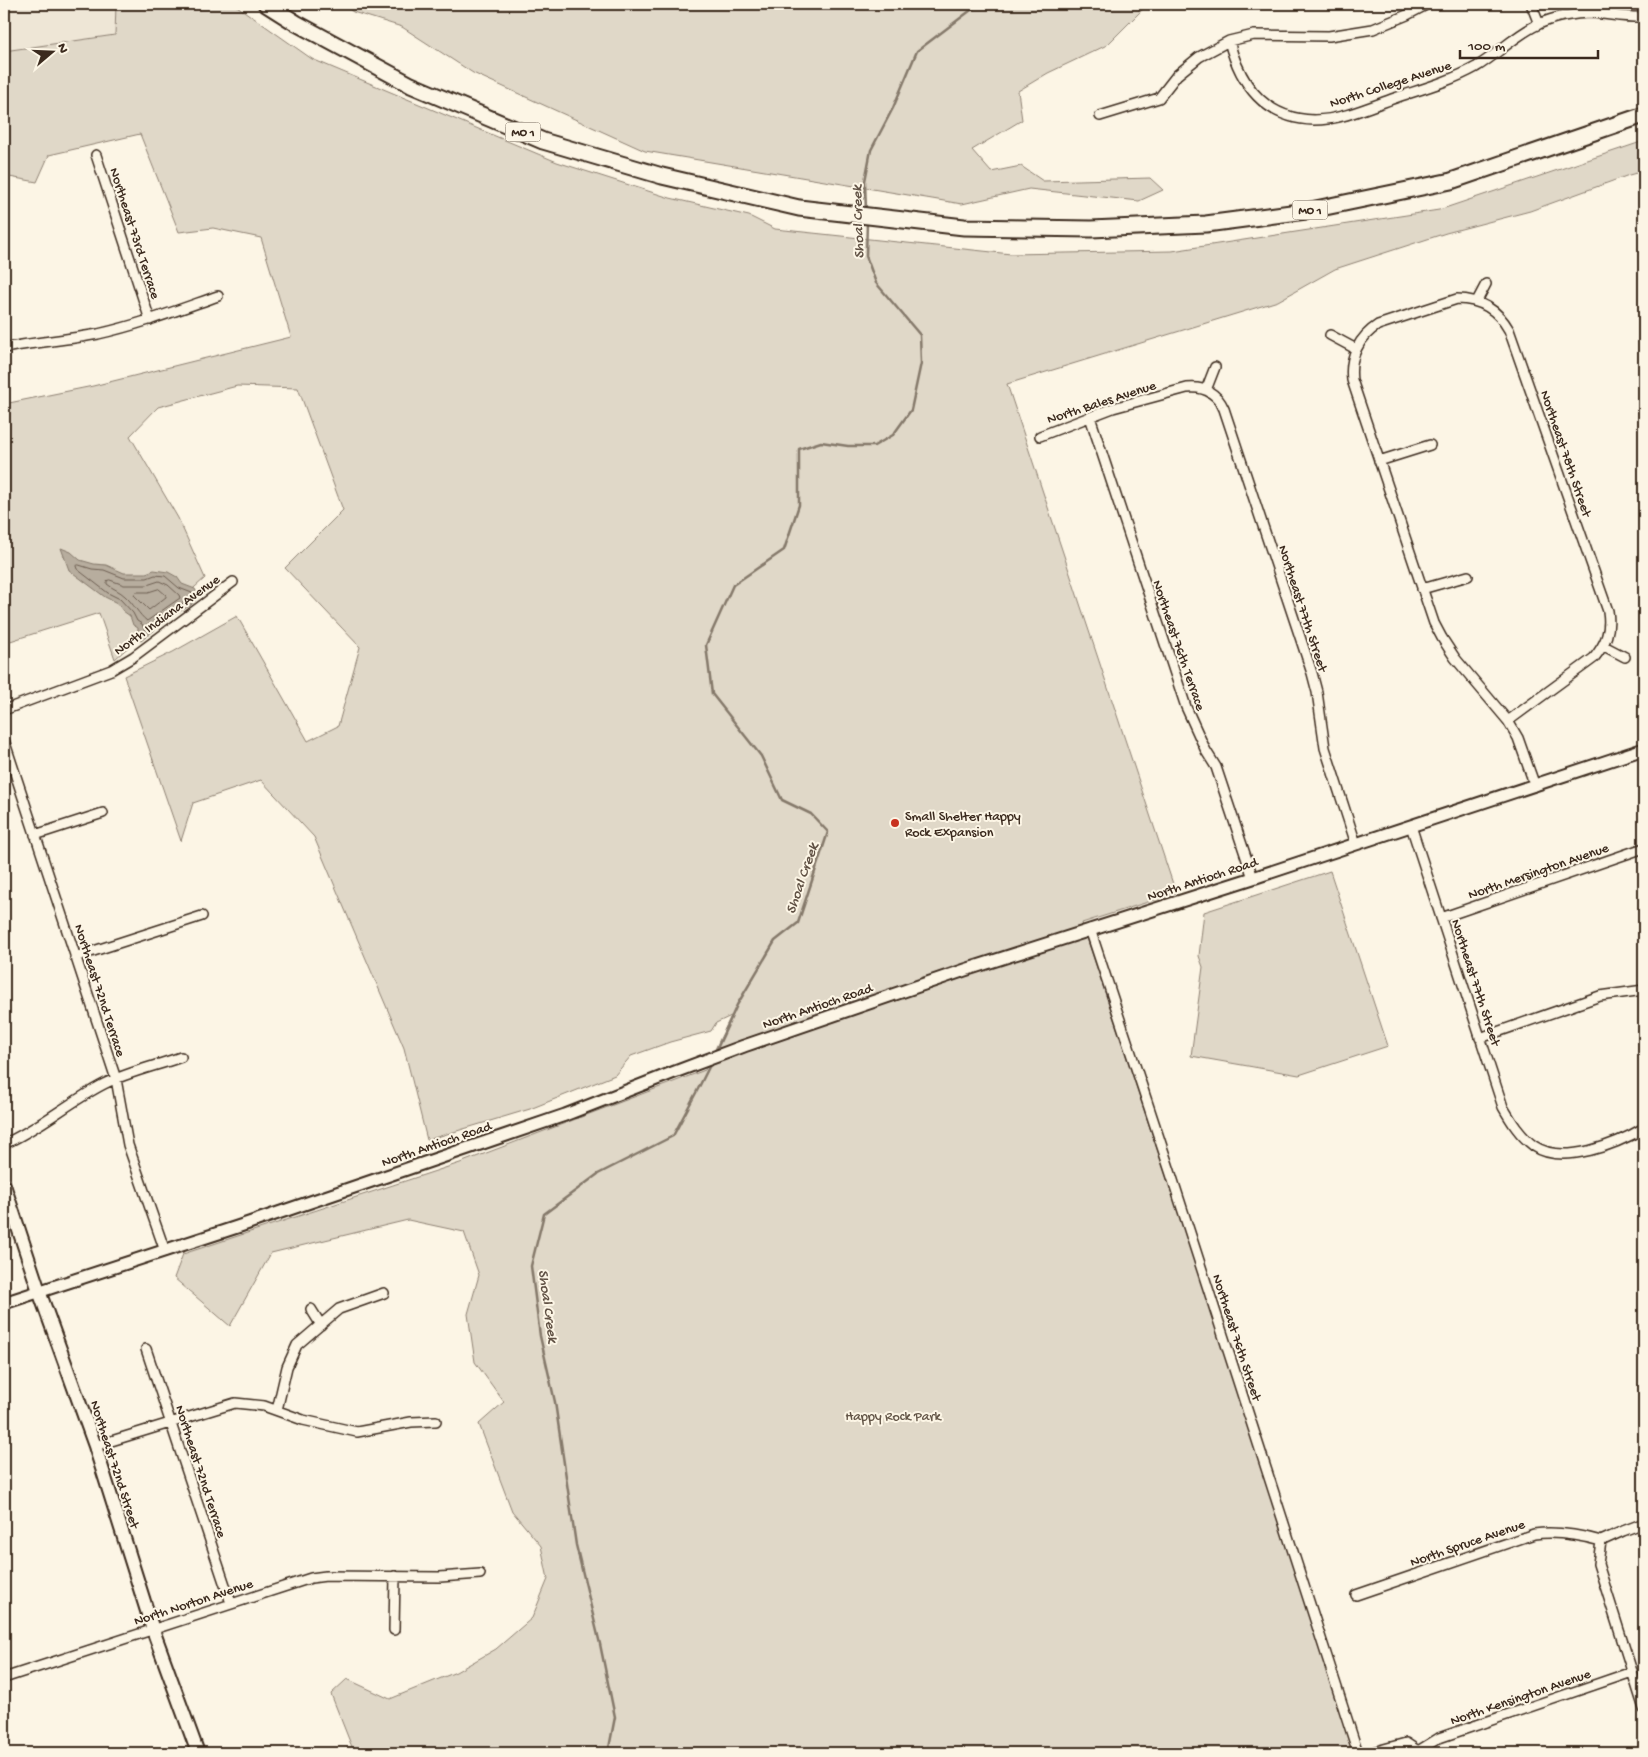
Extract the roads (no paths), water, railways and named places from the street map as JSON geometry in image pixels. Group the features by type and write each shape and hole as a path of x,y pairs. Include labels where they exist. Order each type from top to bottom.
{"main road":[{"name":"MO 1","path":"266,4 296,23 411,84 543,141 662,176 799,208 964,227 1091,229 1206,224 1306,211 1450,181 1644,115"},
{"name":"Northeast 72nd Street","path":"4,1189 95,1446 153,1630 198,1753"}],"street":[{"path":"1100,116 1159,98 1177,75 1199,57 1229,41 1254,35 1329,36 1373,29 1428,4"},
{"path":"1531,4 1539,24"},
{"name":"North College Avenue","path":"1229,41 1242,77 1258,98 1285,114 1315,120 1352,113 1456,77 1493,57 1539,24 1573,15 1590,13 1644,17"},
{"name":"Northeast 73rd Terrace","path":"96,155 150,320"},
{"path":"1477,302 1486,284"},
{"path":"4,337 4,348 98,334 150,320 218,296"},
{"name":"Northeast 78th Street","path":"1356,349 1367,333 1378,325 1457,299 1488,306 1498,314 1509,330 1608,612 1610,623 1604,646"},
{"path":"1330,335 1356,349 1351,367 1352,380 1434,623 1455,658 1508,721 1518,738 1535,786"},
{"path":"1206,390 1215,367"},
{"name":"North Bales Avenue","path":"1040,436 1112,408 1188,388 1194,387 1206,390"},
{"name":"Northeast 77th Street","path":"1206,390 1217,397 1224,409 1312,673 1317,692 1325,748 1356,844"},
{"name":"Northeast 76th Terrace","path":"1090,417 1186,706 1206,751 1216,767 1253,878"},
{"path":"1379,462 1430,445"},
{"path":"1422,589 1468,576"},
{"name":"North Indiana Avenue","path":"4,710 111,670 133,657 233,582"},
{"path":"1508,721 1594,658 1604,646 1625,657"},
{"name":"Northeast 72nd Terrace","path":"4,740 116,1079 128,1145 165,1251"},
{"name":"North Antioch Road","path":"4,1303 165,1251 565,1115 672,1072 956,973 1253,878 1644,749"},
{"path":"35,836 103,813"},
{"name":"Northeast 77th Street","path":"1411,826 1503,1106 1514,1126 1535,1147 1568,1155 1608,1144 1635,1134 1644,1128"},
{"name":"North Mersington Avenue","path":"1441,918 1644,848"},
{"path":"75,957 202,916"},
{"name":"Northeast 76th Street","path":"1090,929 1358,1753"},
{"path":"1480,1038 1600,996 1644,990"},
{"path":"4,1144 41,1125 85,1095 116,1079 181,1057"},
{"path":"277,1410 287,1367 297,1345 339,1309 384,1294"},
{"path":"310,1309 321,1325"},
{"name":"Northeast 72nd Terrace","path":"146,1349 231,1603"},
{"path":"95,1446 234,1403 264,1406 303,1420 357,1432 411,1422 436,1421"},
{"path":"1644,1523 1623,1530 1601,1541 1598,1564 1644,1709"},
{"name":"North Spruce Avenue","path":"1356,1594 1534,1534 1545,1532 1580,1536 1601,1541"},
{"name":"North Norton Avenue","path":"4,1678 312,1578 326,1576 440,1577 480,1574"},
{"path":"394,1630 395,1576"},
{"name":"North Kensington Avenue","path":"1369,1753 1406,1743 1418,1752 1439,1738 1632,1672"}],"water":[{"path":"61,548 71,552 80,560 106,565 124,573 146,573 154,570 168,572 177,577 182,584 195,589 199,596 191,605 172,616 141,641 138,640 138,628 133,625 130,616 117,603 105,597 69,570"}],"waterway":[{"name":"Shoal Creek","path":"866,211 865,181 871,150 893,108 917,51 979,4"},
{"name":"Shoal Creek","path":"715,1053 737,1005 775,941 798,923 828,832 811,814 782,800 761,756 712,694 706,645 733,585 784,550 799,505 799,449 821,442 848,446 874,446 893,435 911,410 921,363 920,335 876,283 866,256 867,222"},
{"name":"Shoal Creek","path":"608,1753 615,1717 600,1644 576,1545 555,1402 540,1336 531,1266 544,1214 598,1174 673,1136 711,1063"}],"place":[{"name":"Small Shelter Happy Rock Expansion","path":"895,823"}],"park label":[{"name":"Happy Rock Park","path":"893,1415"}]}
